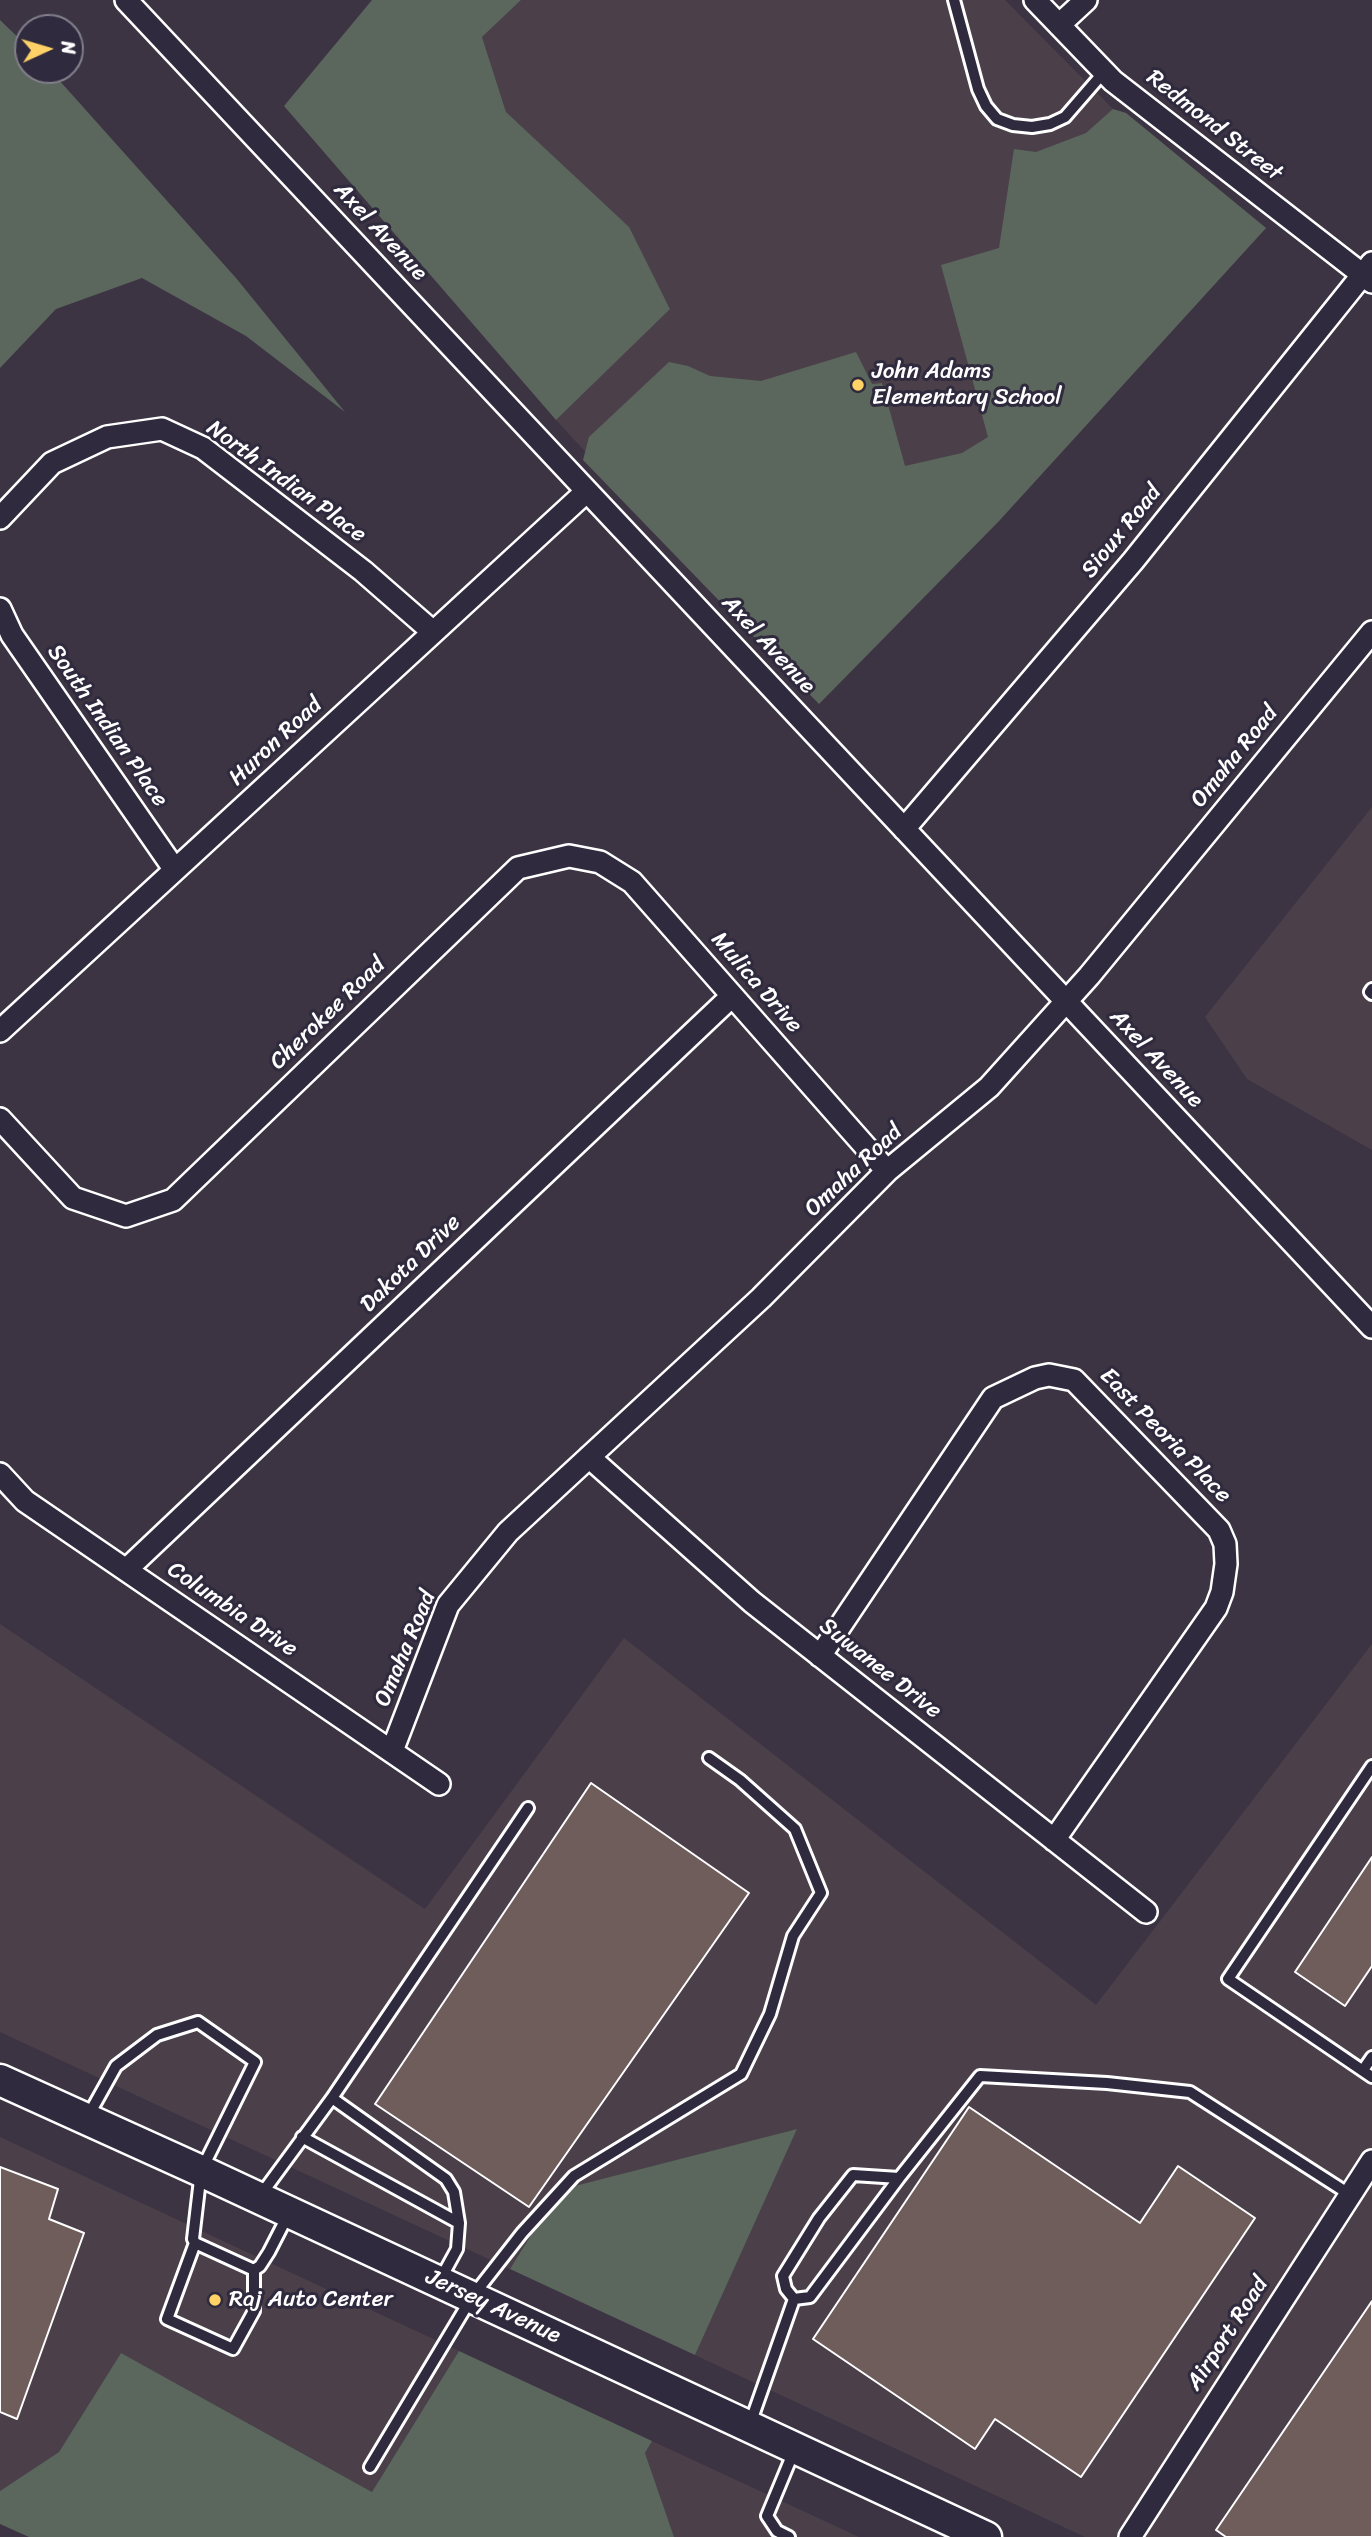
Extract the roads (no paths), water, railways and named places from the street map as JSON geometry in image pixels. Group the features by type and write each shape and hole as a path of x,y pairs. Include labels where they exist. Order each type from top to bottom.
{"main road":[{"name":"Jersey Avenue","path":"0,2080 472,2297 972,2534"}],"street":[{"name":"Axel Avenue","path":"126,0 1372,1327"},
{"name":"Redmond Street","path":"1035,0 1104,72 1369,273"},
{"path":"1059,25 1086,0"},
{"name":"Sioux Road","path":"904,829 1133,561 1369,273"},
{"name":"North Indian Place","path":"0,518 52,463 107,438 162,429 203,448 363,572 433,632"},
{"name":"Huron Road","path":"0,1031 587,491"},
{"name":"South Indian Place","path":"0,610 12,635 175,870"},
{"name":"Omaha Road","path":"392,1751 448,1605 508,1532 761,1298 887,1171 989,1087 1066,1001 1372,632"},
{"name":"Mulica Drive","path":"569,856 600,862 632,882 887,1171"},
{"name":"Cherokee Road","path":"0,1119 73,1198 126,1216 173,1200 518,868 569,856"},
{"name":"Dakota Drive","path":"127,1570 732,996"},
{"name":"East Peoria Place","path":"820,1656 993,1398 1035,1378 1049,1375 1074,1380 1219,1530 1225,1544 1226,1564 1222,1592 1216,1608 1054,1840"},
{"name":"Suwanee Drive","path":"589,1457 751,1602 1146,1912"},
{"name":"Columbia Drive","path":"0,1474 25,1501 439,1784"},
{"name":"Airport Road","path":"1130,2537 1372,2161"}],"lane":[{"path":"954,0 978,89 986,106 997,119 1013,125 1032,127 1050,124 1065,117 1104,72"},
{"path":"370,2468 472,2297 522,2233 574,2176 741,2074 769,2014 793,1936 821,1893 795,1829 740,1780 709,1758"},
{"path":"1372,1766 1228,1979 1367,2074 1372,2057"},
{"path":"259,2198 332,2098 528,1808"},
{"path":"86,2120 116,2066 157,2035 198,2022 255,2062 201,2171 193,2233 195,2243 167,2319 233,2349 254,2311 254,2270"},
{"path":"794,2299 810,2297 980,2076 1107,2082 1190,2092 1349,2194"},
{"path":"332,2098 446,2179 454,2192 459,2223 457,2249 438,2282"},
{"path":"302,2137 459,2223"},
{"path":"794,2299 786,2289 783,2276 819,2218 853,2175 899,2178"},
{"path":"254,2270 269,2252 290,2212"},
{"path":"195,2243 254,2270"},
{"path":"750,2427 794,2299"},
{"path":"789,2537 777,2531 767,2516 795,2448"}],"place":[{"name":"John Adams Elementary School","path":"858,385"},
{"name":"Raj Auto Center","path":"215,2300"}]}
